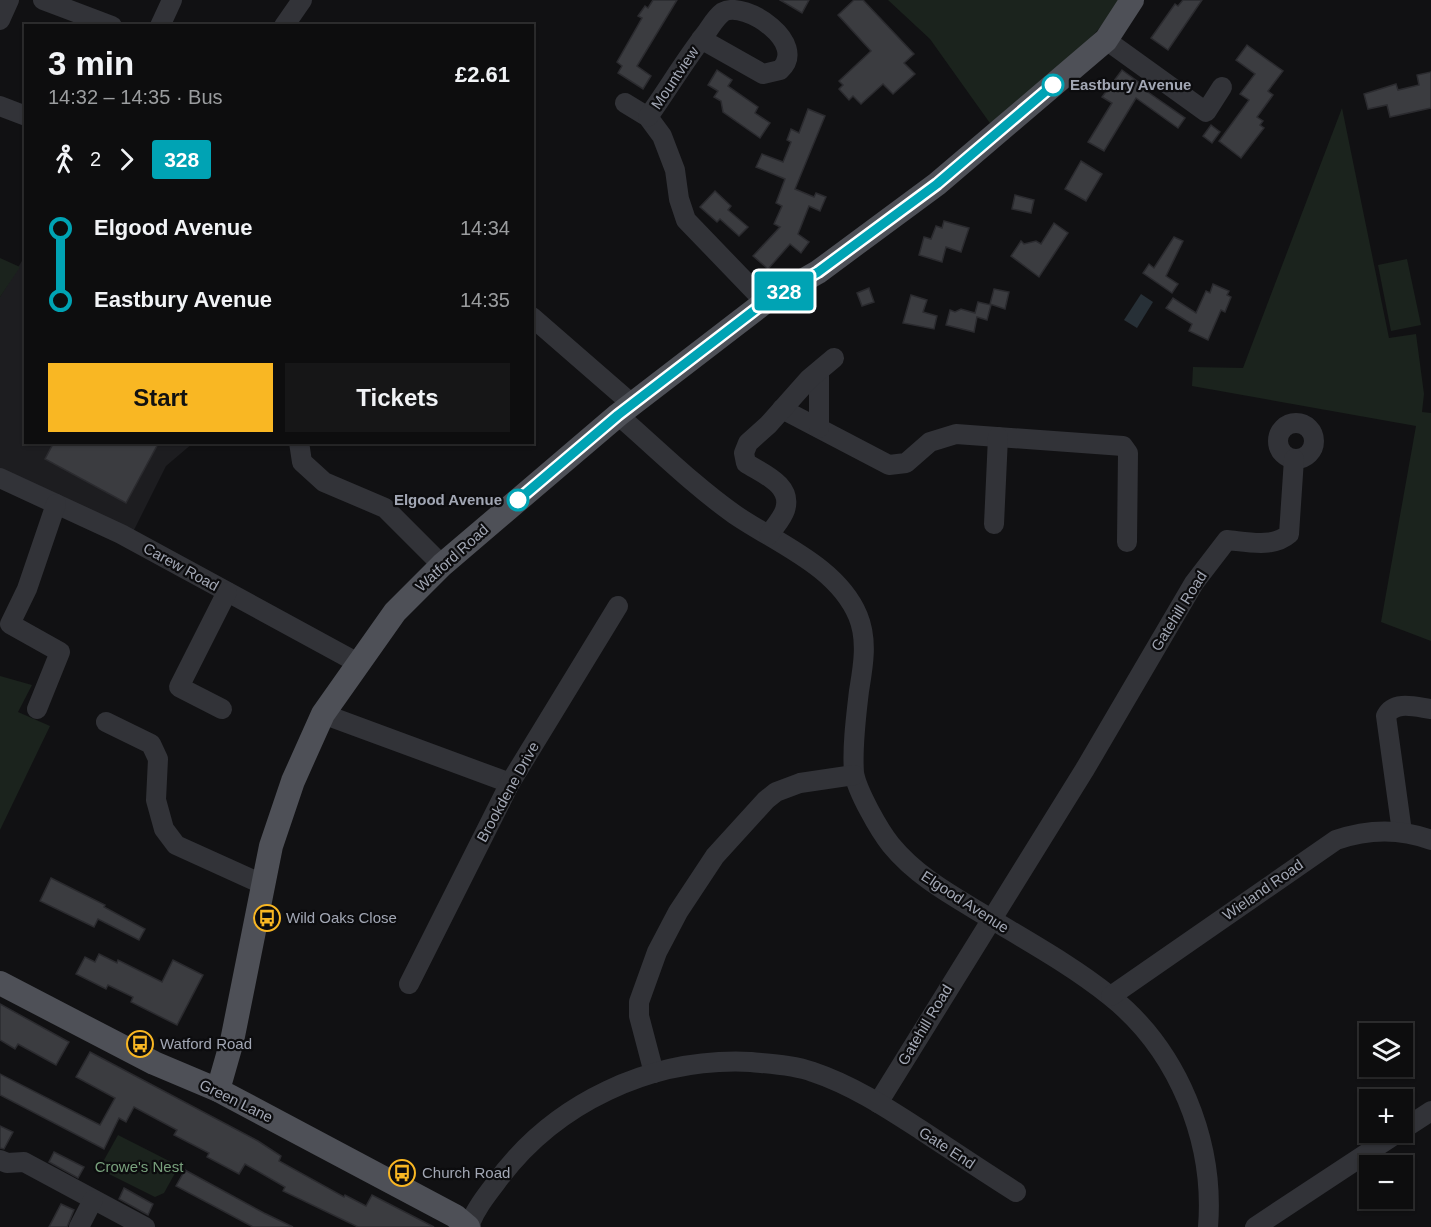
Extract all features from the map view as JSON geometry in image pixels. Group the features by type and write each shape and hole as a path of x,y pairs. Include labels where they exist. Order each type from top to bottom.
{"main road":[{"name":"Watford Road","path":"218,1090 232,1041 271,846 293,781 323,714 394,612 442,565 625,410 765,302 818,272 937,184 1106,40 1132,0"},
{"name":"Green Lane","path":"0,983 154,1063 218,1090 455,1215 469,1227"}],"street":[{"path":"0,20 9,0"},
{"path":"43,0 107,24"},
{"path":"161,24 172,0"},
{"path":"285,24 302,0"},
{"name":"Mountview","path":"648,117 701,39"},
{"path":"1106,40 1206,112 1222,87"},
{"name":"Mountview","path":"625,103 648,117 662,136 675,170 679,200 686,220 765,302"},
{"path":"0,106 24,115"},
{"name":"Elgood Avenue","path":"534,319 734,514 769,535 827,576 848,599 858,615 863,633 864,664 856,717 854,775 872,816 891,845 916,871 952,897 990,918 1111,996 1134,1018 1157,1046 1185,1093 1204,1152 1209,1196 1208,1227"},
{"path":"769,535 785,510 786,498 782,487 746,463 744,453 748,443 827,364 819,428"},
{"path":"782,410 889,465 906,463 930,442 956,434 1113,443 1123,446 1128,453 1127,543"},
{"path":"994,524 998,437"},
{"path":"299,444 302,462 324,482 385,508 442,565"},
{"name":"Gatehill Road","path":"878,1103 990,918 1085,769 1194,583 1227,540 1267,543 1281,540 1289,534 1294,459"},
{"name":"Carew Road","path":"0,478 121,534 358,663"},
{"path":"37,709 60,652 5,623 27,589 56,504"},
{"path":"222,709 179,687 227,592"},
{"name":"Brookdene Drive","path":"409,984 510,783 618,606"},
{"path":"1402,832 1386,716 1391,709 1399,706 1431,709"},
{"path":"323,714 510,783"},
{"path":"106,722 151,744 158,759 156,800 164,830 176,845 262,884"},
{"path":"654,1073 639,1016 639,1002 657,952 678,912 715,856 776,792 800,783 854,775"},
{"name":"Wieland Road","path":"1111,996 1336,840 1365,832 1402,832 1431,840"},
{"path":"469,1227 474,1213 512,1161 546,1128 596,1096 654,1073 721,1062 767,1063 813,1072 878,1103"},
{"name":"Gate End","path":"878,1103 1016,1192"},
{"path":"1413,1123 1431,1111"},
{"path":"1255,1227 1382,1143"},
{"path":"0,1160 7,1163 24,1162 145,1227"},
{"path":"79,1227 93,1200"}],"shaded area":[{"path":"24,258 24,444 192,444 166,466 133,532 0,469 0,297"},
{"path":"1141,294 1153,302 1137,328 1124,320"}],"green space":[{"path":"888,0 1122,0 1038,96 992,126 930,39"},
{"path":"1342,108 1389,338 1416,334 1424,394 1422,412 1431,413 1431,641 1381,622 1416,426 1192,386 1193,367 1243,368"},
{"path":"0,258 20,267 0,297"},
{"path":"1407,259 1421,325 1391,331 1378,265"},
{"path":"0,676 32,685 18,712 50,726 0,830"},
{"name":"Crowe's Nest","path":"118,1135 179,1166 164,1193 155,1197 99,1169"}],"building":[{"path":"653,0 677,0 637,66 651,76 643,89 618,73 622,66 617,62 642,18 638,16 645,6 648,8"},
{"path":"780,0 809,0 802,13"},
{"path":"854,0 863,0 914,54 904,63 915,74 893,94 883,84 861,104 853,96 849,100 839,89 843,85 839,81 871,51 838,15"},
{"path":"1183,0 1202,0 1168,50 1151,38 1175,4 1178,6"},
{"path":"1247,45 1283,71 1268,91 1273,95 1257,117 1263,121 1260,125 1264,128 1241,158 1219,141 1249,100 1240,94 1255,74 1236,60"},
{"path":"717,70 732,80 728,86 758,107 755,113 770,123 760,138 723,112 721,101 714,97 718,91 708,85"},
{"path":"1122,70 1144,86 1142,88 1185,118 1178,128 1136,98 1104,151 1088,142 1112,103 1102,97"},
{"path":"1431,72 1431,108 1390,117 1387,105 1368,109 1364,94 1396,84 1398,90 1419,85 1417,75"},
{"path":"808,109 825,116 795,189 814,197 816,193 826,197 820,211 809,206 798,234 809,242 801,253 790,244 768,269 753,256 780,227 774,224 782,206 776,203 785,179 756,167 762,154 783,162 791,142 787,140 791,129 799,133"},
{"path":"1211,125 1220,132 1212,143 1203,136"},
{"path":"1081,161 1102,174 1086,201 1065,189"},
{"path":"715,191 731,206 728,210 748,227 739,236 720,219 717,222 700,207"},
{"path":"1015,195 1034,200 1031,213 1012,209"},
{"path":"944,221 969,228 961,252 946,247 942,262 919,255 924,237 931,239 936,226 942,228"},
{"path":"1054,223 1068,233 1039,277 1011,256 1021,241 1024,244 1036,241 1041,244"},
{"path":"1174,237 1183,241 1166,276 1178,284 1172,293 1143,273 1149,264 1154,268"},
{"path":"1213,284 1229,291 1227,295 1231,297 1225,312 1221,310 1208,340 1189,331 1192,324 1166,308 1173,298 1196,313 1206,291 1210,293"},
{"path":"869,288 874,302 862,306 857,293"},
{"path":"994,289 1009,292 1005,309 990,304"},
{"path":"911,295 927,300 923,312 937,316 934,329 903,323"},
{"path":"978,302 991,305 987,320 977,317 974,332 946,325 950,310 955,312 961,309 975,313"},
{"path":"53,444 158,444 126,503 45,459"},
{"path":"51,878 105,905 104,907 145,929 139,940 98,919 94,927 40,901"},
{"path":"99,954 117,963 118,960 162,982 173,960 203,975 177,1025 131,1002 133,997 108,985 106,989 76,974 85,957 95,962"},
{"path":"0,1004 69,1042 56,1065 18,1044 15,1049 0,1040"},
{"path":"90,1052 258,1141 281,1156 279,1161 344,1197 345,1195 366,1206 372,1195 434,1227 358,1227 283,1191 285,1187 245,1164 239,1174 207,1157 209,1153 174,1135 177,1130 134,1107 126,1122 119,1118 104,1149 0,1095 0,1074 100,1125 115,1098 76,1077"},
{"path":"0,1126 13,1132 4,1149 0,1148"},
{"path":"54,1152 84,1167 78,1178 49,1162"},
{"path":"185,1170 293,1227 253,1227 176,1186"},
{"path":"124,1188 153,1204 148,1215 119,1199"},
{"path":"61,1204 74,1210 67,1227 49,1227"}],"bus line":[{"name":"328","path":"518,500 618,415 765,302 818,272 937,184 1053,85"}],"place":[{"name":"Eastbury Avenue","path":"1053,85"},
{"name":"Elgood Avenue","path":"518,500"},
{"name":"Wild Oaks Close","path":"267,918"},
{"name":"Watford Road","path":"140,1044"},
{"name":"Church Road","path":"402,1173"}]}
